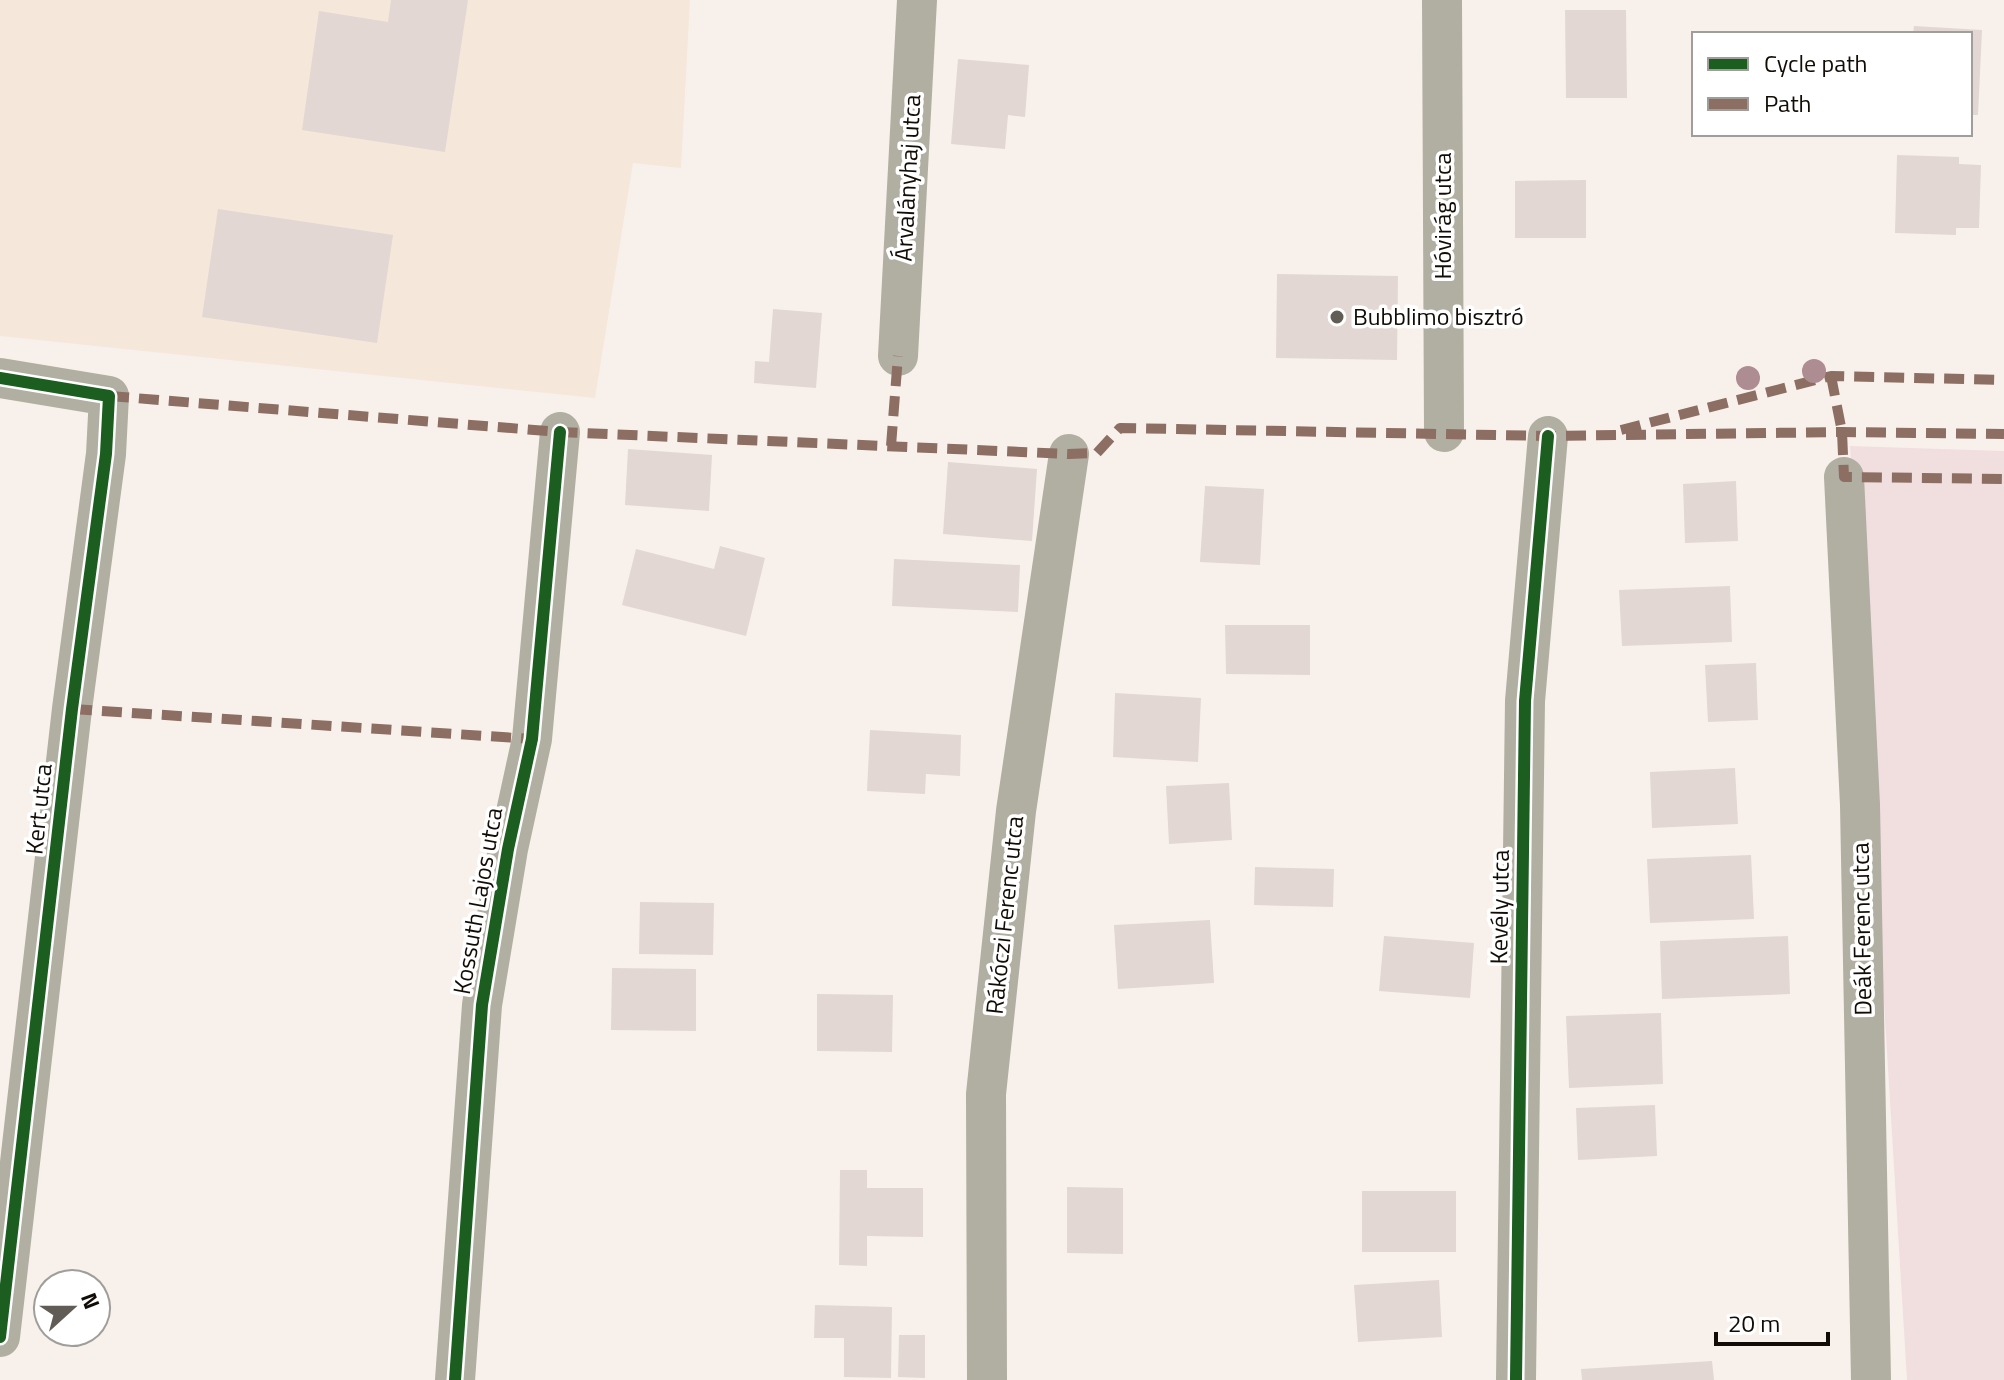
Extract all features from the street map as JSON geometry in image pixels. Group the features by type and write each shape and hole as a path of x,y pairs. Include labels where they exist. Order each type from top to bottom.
{"street":[{"name":"Árvalányhaj utca","path":"898,356 917,0"},
{"name":"Hóvirág utca","path":"1442,0 1444,432"},
{"name":"Kert utca","path":"0,378 109,396 106,454 72,709 0,1337"},
{"name":"Kossuth Lajos utca","path":"455,1380 482,1005 508,849 532,739 560,432"},
{"name":"Kevély utca","path":"1516,1380 1525,701 1548,436"},
{"name":"Rákóczi Ferenc utca","path":"987,1380 986,1094 1016,811 1069,454"},
{"name":"Deák Ferenc utca","path":"1844,477 1860,805 1871,1380"}],"shaded area":[{"path":"0,0 690,0 681,168 633,163 595,398 0,336"},
{"path":"1850,446 2004,451 2004,1380 1907,1380"}],"building":[{"path":"391,0 468,0 445,152 302,130 319,11 388,22"},
{"path":"1565,10 1626,10 1627,98 1566,98"},
{"path":"1914,26 1982,30 1978,115 1972,115 1972,32 1913,32"},
{"path":"958,59 1029,65 1025,117 1008,115 1005,149 951,144"},
{"path":"1897,155 1959,157 1959,164 1981,165 1979,228 1956,228 1956,235 1895,233"},
{"path":"1586,180 1586,238 1515,238 1515,181"},
{"path":"218,209 393,235 377,343 202,317"},
{"name":"Bubblimo bisztró","path":"1277,274 1398,276 1397,360 1276,358"},
{"path":"773,309 822,313 816,388 754,383 755,361 769,362"},
{"path":"628,449 712,455 709,511 625,505"},
{"path":"948,462 1037,469 1032,541 943,534"},
{"path":"1736,481 1738,541 1685,543 1683,484"},
{"path":"1205,486 1264,489 1260,565 1200,562"},
{"path":"720,546 765,558 746,636 622,605 636,549 714,569"},
{"path":"894,559 1020,565 1018,612 892,606"},
{"path":"1730,586 1732,642 1622,646 1619,590"},
{"path":"1225,625 1310,625 1310,675 1226,674"},
{"path":"1756,663 1758,720 1708,722 1705,665"},
{"path":"1115,693 1201,698 1198,762 1113,757"},
{"path":"870,730 961,735 960,776 926,774 925,794 867,791"},
{"path":"1735,768 1738,824 1652,828 1650,772"},
{"path":"1229,783 1232,840 1169,844 1166,786"},
{"path":"1751,855 1754,919 1650,923 1647,859"},
{"path":"1255,867 1334,869 1333,907 1254,905"},
{"path":"640,902 714,903 713,955 639,954"},
{"path":"1210,920 1214,983 1118,989 1114,925"},
{"path":"1384,936 1474,943 1470,998 1379,991"},
{"path":"1788,936 1790,994 1662,999 1660,941"},
{"path":"612,968 696,969 696,1031 611,1030"},
{"path":"817,994 893,995 892,1052 817,1051"},
{"path":"1661,1013 1663,1084 1569,1088 1566,1016"},
{"path":"1655,1105 1657,1156 1578,1160 1576,1108"},
{"path":"840,1170 867,1170 867,1188 923,1188 923,1237 867,1236 867,1266 839,1265"},
{"path":"1067,1187 1123,1188 1123,1254 1067,1253"},
{"path":"1362,1191 1456,1191 1456,1252 1362,1252"},
{"path":"1439,1280 1442,1337 1358,1342 1354,1285"},
{"path":"815,1305 892,1307 891,1378 844,1377 844,1338 814,1338"},
{"path":"899,1335 925,1335 925,1378 898,1377"},
{"path":"1712,1361 1714,1380 1582,1380 1581,1369"}],"marked path":[{"path":"891,446 898,356"},
{"path":"1831,376 1842,432 1844,477 2004,479"},
{"path":"1621,430 1831,376 2004,380"},
{"path":"109,396 560,432 1069,454 1097,453 1120,428 1548,436 1842,432 2004,434"},
{"path":"72,709 532,739"}],"cycle path":[{"path":"0,378 109,396 106,454 72,709 0,1337"},
{"path":"455,1380 482,1005 508,849 532,739 560,432"},
{"path":"1516,1380 1525,701 1548,436"}],"place":[{"name":"Bubblimo bisztró","path":"1337,317"}]}
